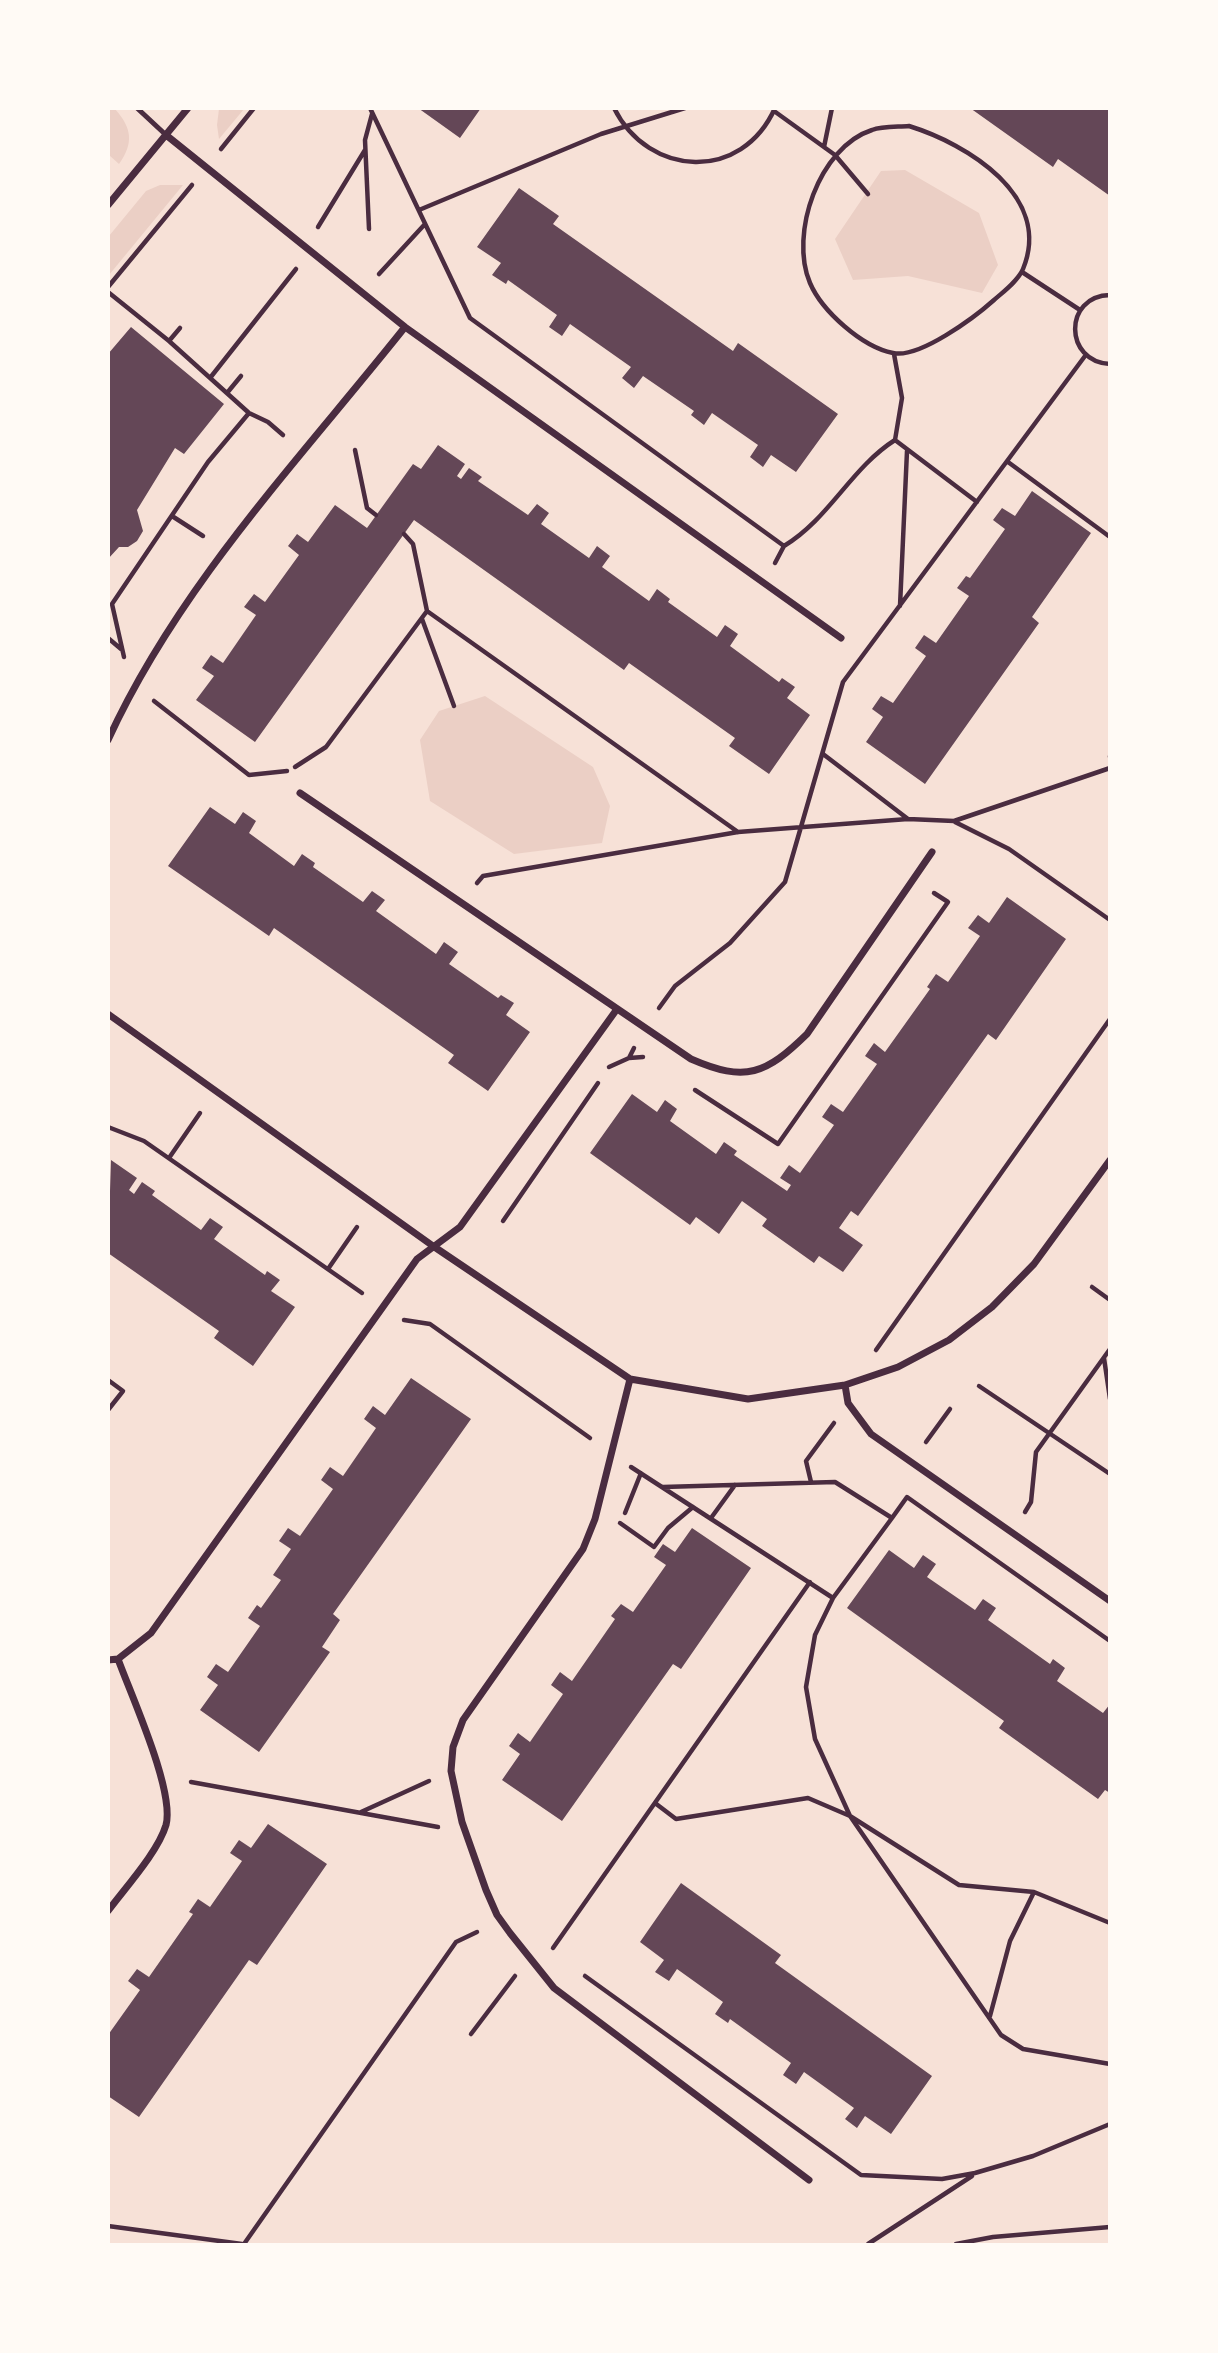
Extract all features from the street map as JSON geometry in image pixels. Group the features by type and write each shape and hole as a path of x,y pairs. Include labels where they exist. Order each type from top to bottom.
{"street":[{"path":"108,205 188,108"},
{"path":"166,135 405,327 841,638"},
{"path":"108,740 136,681 226,550 264,499 405,327"},
{"path":"300,793 691,1059 714,1069 751,1074 783,1057 807,1034 932,852"},
{"path":"108,1660 118,1659 151,1633 417,1259 460,1227 617,1009"},
{"path":"108,1014 433,1246 630,1379 748,1399 845,1385 898,1367 949,1340 992,1307 1034,1264 1110,1160"},
{"path":"630,1379 595,1519 583,1549 463,1720 453,1747 451,1771 461,1822 497,1915 554,1988 809,2179"},
{"path":"845,1385 848,1403 871,1434 1110,1601"},
{"path":"108,1911 166,1825 166,1800 159,1774 118,1659"}],"lane":[{"path":"137,108 166,135"}],"path":[{"path":"108,287 254,108"},
{"path":"614,108 623,127 639,144 659,156 680,162 703,162 725,157 745,146 775,110 835,155 868,194"},
{"path":"419,211 623,127 685,108"},
{"path":"824,147 832,108"},
{"path":"369,229 365,150 371,111"},
{"path":"371,111 470,318 784,546 816,522 872,455 895,440 902,398 894,354"},
{"path":"909,126 941,136 969,151 999,176 1020,205 1030,241 1022,272 973,320 925,346 894,354 858,336 829,313 809,282 804,248 809,207 823,170 835,155 872,130 909,126"},
{"path":"209,378 293,274 305,248 365,150"},
{"path":"361,292 425,223"},
{"path":"1022,272 1080,310"},
{"path":"108,292 169,341 249,413 208,462 112,604 125,660"},
{"path":"1110,295 1096,297 1080,310 1073,329 1079,348 1085,356 1096,362 1110,364"},
{"path":"169,341 180,328"},
{"path":"628,1058 645,1028 676,986 730,943 785,882 843,681 1085,356"},
{"path":"227,393 241,376"},
{"path":"895,440 977,502"},
{"path":"355,450 367,508 376,515"},
{"path":"900,606 907,450"},
{"path":"1008,462 1110,537"},
{"path":"404,534 413,544 427,611 738,832"},
{"path":"167,713 249,775 288,771 326,747 427,611"},
{"path":"422,619 454,706"},
{"path":"108,638 122,649"},
{"path":"823,754 908,819"},
{"path":"459,901 483,876 738,832 908,819 954,821 1110,768"},
{"path":"954,821 1009,849 1110,920"},
{"path":"869,1377 878,1345 1110,1019"},
{"path":"169,1158 200,1114"},
{"path":"108,1127 144,1141 363,1293"},
{"path":"328,1269 357,1227"},
{"path":"1092,1287 1110,1300"},
{"path":"400,1319 430,1324 611,1454 833,1598"},
{"path":"1012,1532 1031,1502 1036,1452 1110,1349"},
{"path":"1104,1357 1110,1399"},
{"path":"108,1380 123,1391 108,1410"},
{"path":"979,1386 1110,1474"},
{"path":"811,1482 806,1461 848,1403"},
{"path":"911,1462 950,1409"},
{"path":"615,1534 641,1473"},
{"path":"662,1487 835,1482 892,1518"},
{"path":"711,1518 736,1484"},
{"path":"1110,1641 907,1497 833,1598 815,1635 806,1687 814,1739 850,1816 1001,2035 1023,2049 1110,2064"},
{"path":"620,1523 654,1547 668,1528 693,1507"},
{"path":"552,1949 810,1582"},
{"path":"360,1812 451,1771"},
{"path":"191,1782 446,1828 461,1822"},
{"path":"654,1802 676,1819 808,1798 850,1816 959,1885 1034,1892 1110,1923"},
{"path":"990,2017 1010,1941 1034,1892"},
{"path":"108,2226 243,2245 456,1942 477,1930"},
{"path":"545,1941 561,1957"},
{"path":"581,1973 861,2175 942,2179 975,2173 1033,2156 1110,2124"},
{"path":"471,2034 513,1978"},
{"path":"868,2245 975,2173"},
{"path":"956,2245 993,2237 1110,2227"}],"shaded area":[{"path":"108,109 115,109 128,129 129,142 119,164 109,155"},
{"path":"219,109 244,109 219,139 217,125"},
{"path":"905,170 979,213 998,265 982,293 908,276 853,280 835,239 881,171"},
{"path":"160,185 183,185 109,275 109,236 146,191"},
{"path":"485,696 593,767 610,806 602,843 514,854 430,801 420,740 439,711"}],"building":[{"path":"418,108 481,108 460,138"},
{"path":"970,108 1110,108 1110,196 1058,159 1053,167"},
{"path":"519,188 559,216 553,224 733,351 738,343 838,414 796,472 771,455 763,467 750,457 758,445 712,413 704,425 691,415 694,411 643,376 634,388 622,378 631,367 570,324 562,336 549,327 557,315 508,280 506,284 492,275 501,263 477,247"},
{"path":"131,327 224,404 184,454 175,448 137,510 143,531 137,541 128,547 119,547 108,559 108,354"},
{"path":"438,445 465,464 457,476 461,479 469,468 482,477 478,481 528,515 537,504 549,513 541,524 589,558 597,546 610,556 602,567 649,601 657,589 670,599 668,602 717,637 725,625 738,634 730,646 779,682 782,678 795,687 787,698 810,715 769,774 729,746 735,738 629,663 624,670 414,520 255,742 196,700 214,676 202,668 211,655 223,663 256,615 244,607 254,594 265,602 299,555 288,546 297,534 308,542 335,505 367,528 413,464 421,469"},
{"path":"1032,491 1091,533 1032,617 1039,623 925,784 866,742 883,717 872,709 881,696 893,703 926,656 915,648 924,635 936,643 969,596 957,588 966,576 970,578 1005,529 993,520 1002,508 1015,516"},
{"path":"210,807 235,824 243,812 256,821 249,833 294,866 302,854 315,863 313,867 363,902 372,891 385,900 376,911 436,954 444,942 458,952 449,964 498,998 501,995 514,1003 506,1015 530,1032 488,1091 448,1063 454,1055 274,928 269,936 168,866"},
{"path":"1007,897 1066,939 996,1040 988,1034 858,1216 851,1211 839,1228 863,1245 843,1272 819,1256 814,1263 762,1226 767,1219 742,1201 719,1234 696,1217 690,1225 590,1153 632,1094 657,1112 665,1100 677,1109 670,1121 716,1154 724,1142 737,1151 734,1155 787,1191 791,1185 780,1178 789,1165 800,1173 834,1125 822,1117 831,1104 843,1112 877,1064 865,1056 874,1043 885,1052 930,989 927,987 936,974 948,982 980,936 968,928 978,915 989,923"},
{"path":"111,1160 137,1178 129,1190 134,1194 142,1182 155,1191 152,1195 201,1230 210,1218 223,1227 214,1239 265,1275 267,1271 280,1280 271,1291 295,1307 253,1366 214,1338 219,1331 108,1253"},
{"path":"411,1378 471,1419 333,1614 340,1620 322,1647 330,1652 259,1752 200,1710 218,1685 207,1677 216,1664 228,1672 260,1626 248,1618 257,1605 261,1608 281,1580 273,1575 291,1549 279,1541 288,1528 300,1536 333,1489 321,1480 330,1467 343,1476 376,1428 364,1419 373,1406 385,1415"},
{"path":"692,1528 751,1568 681,1669 673,1664 562,1821 502,1780 520,1754 509,1746 518,1733 530,1742 563,1694 551,1685 560,1672 572,1681 615,1619 611,1616 621,1604 633,1612 666,1565 654,1557 663,1544 675,1552"},
{"path":"889,1550 914,1568 923,1555 936,1564 927,1577 975,1610 983,1599 996,1608 988,1620 1050,1664 1053,1659 1065,1668 1057,1681 1103,1713 1110,1704 1110,1793 1105,1790 1098,1799 999,1728 1004,1721 847,1608"},
{"path":"268,1824 327,1864 257,1965 249,1960 139,2117 108,2096 108,2035 140,1990 128,1981 137,1969 149,1977 193,1914 189,1912 198,1899 210,1907 242,1861 230,1853 239,1840 251,1848"},
{"path":"681,1883 781,1955 775,1963 932,2076 891,2134 865,2116 857,2128 845,2119 854,2108 804,2072 796,2084 783,2075 791,2063 730,2019 728,2023 715,2014 723,2002 677,1969 669,1981 655,1972 664,1960 640,1942"}]}
